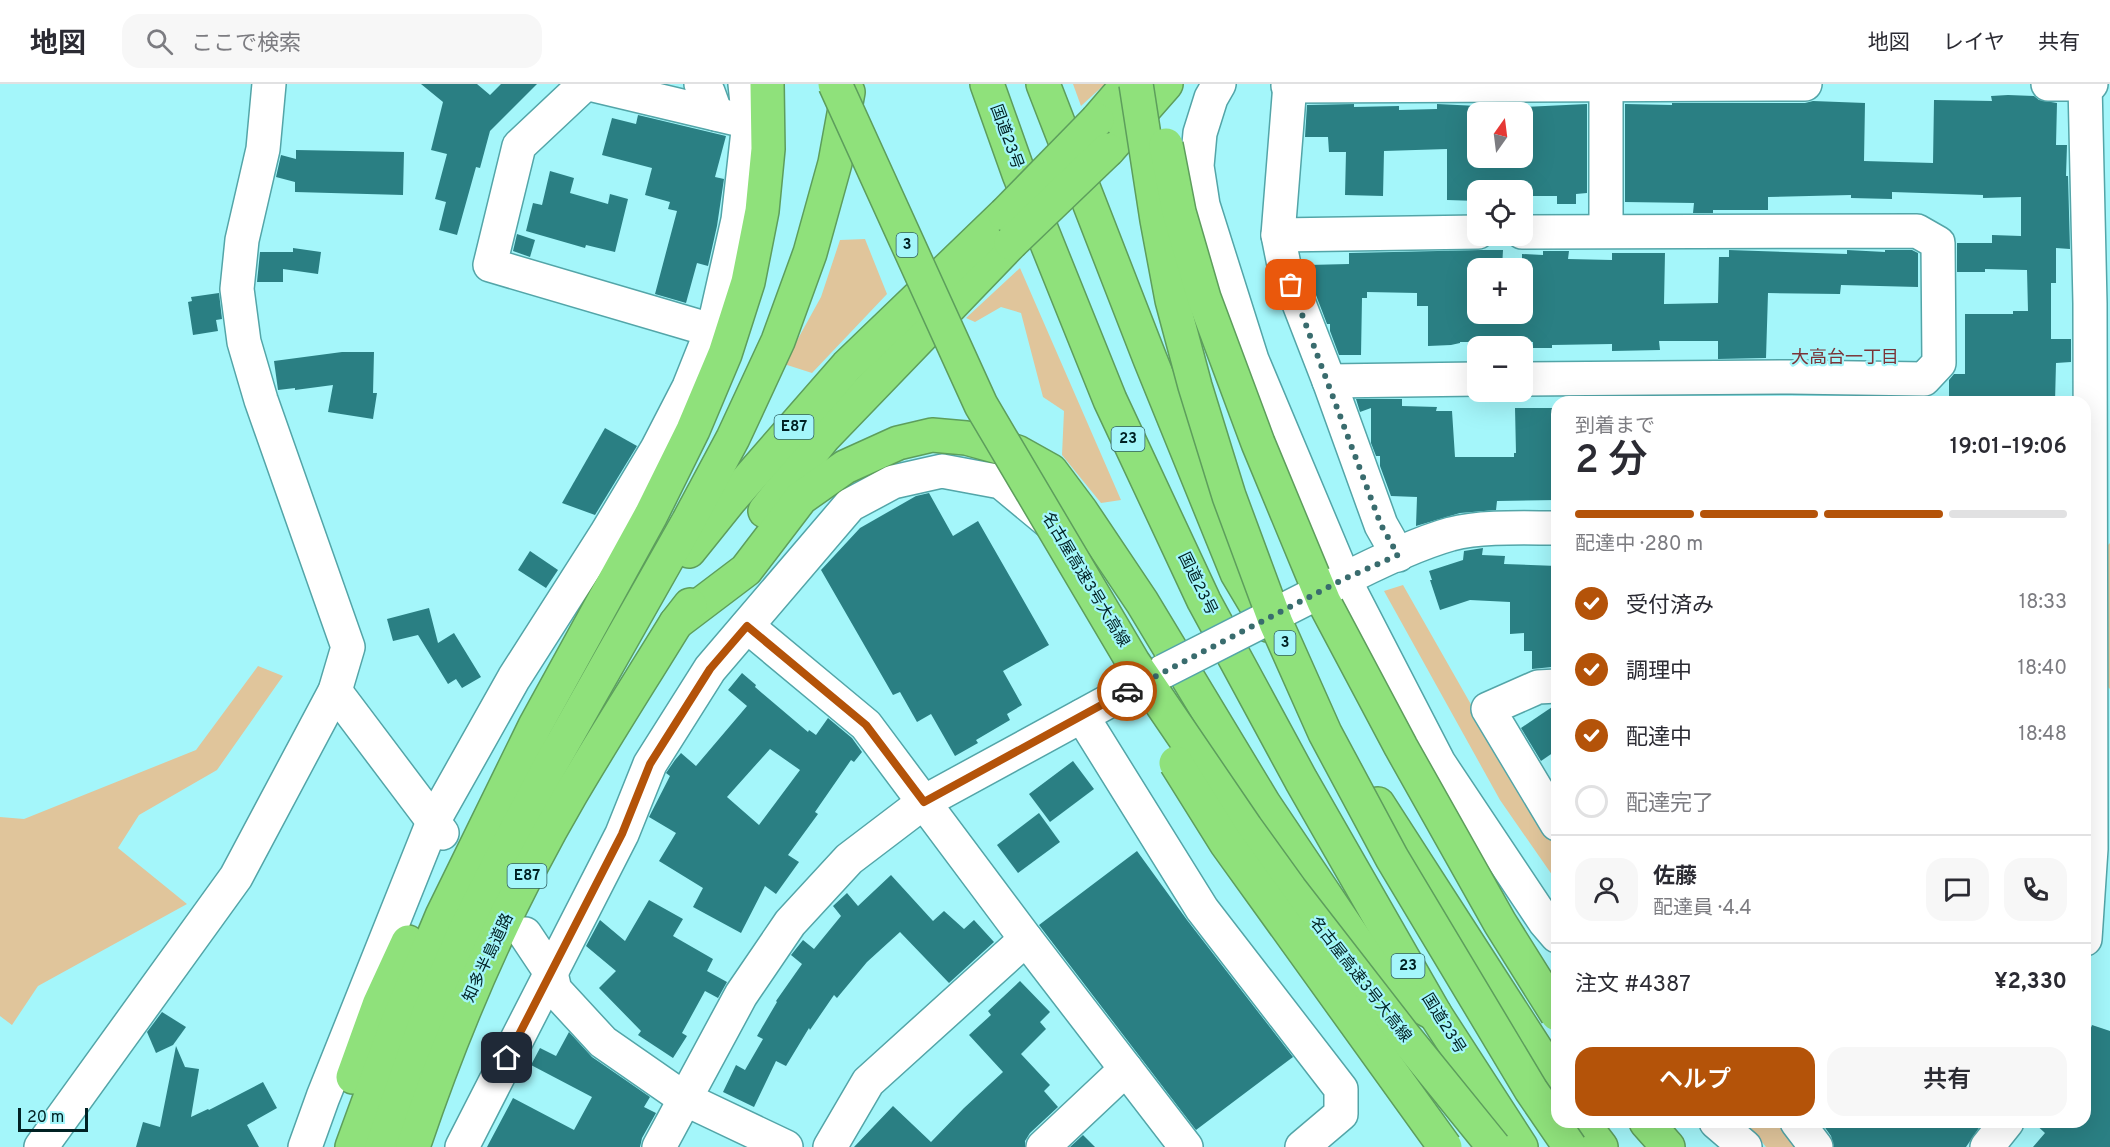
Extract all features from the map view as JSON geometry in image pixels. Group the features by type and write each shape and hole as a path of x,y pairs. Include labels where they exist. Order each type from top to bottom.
{"highway":[{"path":"352,1147 397,1023 442,916 535,726 651,515 693,430 726,354 748,282 762,211 768,149 767,84"},
{"name":"名古屋高速3号大高線","path":"835,84 981,405 1134,662 1290,889 1494,1147"},
{"path":"609,662 733,438 778,341 810,253 835,163 849,84"},
{"name":"国道23号","path":"987,84 1019,174 1110,400 1204,601 1301,780 1435,1014 1521,1147"},
{"path":"1043,84 1150,359 1237,573 1353,765 1551,1073"},
{"path":"1008,228 1128,84"},
{"name":"3","path":"1136,84 1172,300 1195,386 1229,495 1276,623 1325,733 1392,858 1531,1090 1551,1119"},
{"path":"1156,84 1179,212 1204,298 1258,443 1324,602 1406,758 1500,922 1551,1004"},
{"path":"1008,228 1108,150 1166,84"},
{"name":"E87","path":"609,662 677,564 848,366 1008,228"},
{"name":"E87","path":"676,623 824,437 1008,228"},
{"path":"981,405 1002,469 1116,670 1226,843 1445,1147"},
{"path":"676,623 746,570 801,498 846,467 898,443 932,435 966,438 1017,452 1051,471 1081,511 1142,602 1264,804 1388,989 1435,1014"},
{"name":"知多半島道路","path":"413,1147 437,1075 476,983 528,875 570,795 676,623"},
{"name":"知多半島道路","path":"382,1147 429,1013 464,933 512,837 609,662"},
{"path":"1353,765 1458,908 1551,1014"},
{"path":"330,1147 379,1005 420,917 473,818 506,784"},
{"name":"3","path":"1557,1128 1570,1147"},
{"path":"1587,1128 1601,1147"},
{"path":"1631,1128 1644,1147"},
{"path":"1651,1128 1668,1147"}],"street":[{"path":"41,1147 236,877 335,691 348,647 243,342 237,289 242,240 263,149 270,84"},
{"path":"711,330 490,265 519,146 587,84 748,122"},
{"path":"701,84 708,92 716,114"},
{"path":"305,1147 323,1097 437,827 514,678 606,534 657,449 689,387 711,330 738,220 748,122 745,84"},
{"path":"1219,84 1211,98 1200,133 1197,166 1203,205 1252,360 1340,581 1439,763 1551,928"},
{"path":"1398,555 1381,525 1284,265 1278,235 1289,85 1805,84"},
{"path":"2048,84 2091,84"},
{"path":"2085,84 2100,705 2095,849 2091,885"},
{"path":"1606,86 1606,231"},
{"path":"1533,232 1917,231 1938,243 1940,363 1924,378 1791,389 1533,379"},
{"path":"1278,235 1467,232"},
{"path":"1329,381 1467,379"},
{"path":"462,1147 622,834 650,764 710,669 850,505 893,482 942,471 1001,482 1045,518 1159,674 1290,877 1434,1147"},
{"path":"660,1147 741,995 790,923 849,859 924,802 1159,674 1340,581 1398,555 1451,534 1500,528 1551,528"},
{"path":"747,626 866,725 1026,939 1186,1147"},
{"path":"1551,686 1538,687 1488,709 1551,814"},
{"path":"335,691 437,827"},
{"path":"1082,716 1202,909 1341,1089 1341,1114 1302,1147"},
{"path":"525,934 551,973 555,990 603,1042 684,1099 786,1147"},
{"path":"830,1147 868,1082 1026,939"},
{"path":"1043,1147 1126,1069"},
{"path":"1710,1128 1724,1147"},
{"path":"1723,1128 1745,1147"},
{"path":"1802,1128 1816,1147"},
{"path":"1987,1147 2002,1128"}],"shaded area":[{"path":"1073,84 1105,84 1081,106"},
{"path":"865,239 887,294 812,373 784,364 821,297 840,240"},
{"path":"1020,268 1121,500 1101,503 1062,455 1064,411 1043,397 1021,313 1001,307 975,322 966,318"},
{"path":"2110,543 2110,689 2108,687 2108,545"},
{"path":"1403,585 1514,780 1551,835 1551,873 1500,800 1384,591"},
{"path":"258,666 283,676 217,770 139,815 118,848 187,904 38,986 12,1025 0,1016 0,817 24,819 196,750"},
{"path":"1751,1128 1785,1128 1801,1147 1766,1147"}],"building":[{"path":"421,84 477,84 490,95 501,84 537,84 490,131 480,168 476,167 457,235 439,230 446,202 435,199 447,154 431,150 443,102"},
{"path":"1991,96 2034,96 2039,100 2057,103 2056,145 2067,145 2066,176 2068,176 2070,249 2056,248 2056,283 2051,283 2051,339 2071,339 2071,362 2056,363 2055,396 1949,396 1949,380 1954,374 1965,374 1965,314 2013,314 2013,311 2028,311 2027,270 1985,269 1985,272 1957,272 1957,243 1992,243 1992,235 2021,236 2021,197 1983,198 1983,195 1892,192 1892,199 1851,198 1851,195 1768,197 1768,210 1713,210 1713,213 1693,213 1694,203 1625,202 1625,104 1805,103 1813,101 1865,103 1864,161 1933,163 1934,100 1992,101"},
{"path":"1437,104 1467,105 1467,168 1533,168 1533,106 1587,104 1587,193 1576,194 1576,204 1557,204 1557,196 1533,196 1533,180 1467,180 1467,201 1447,200 1447,149 1384,151 1383,196 1345,195 1346,152 1329,152 1328,137 1305,137 1307,105 1399,106 1399,110 1437,109"},
{"path":"638,115 726,136 715,177 724,179 708,266 697,263 686,303 655,294 677,211 668,209 670,202 645,195 652,168 602,155 612,118 636,124"},
{"path":"296,150 404,152 403,195 295,192 295,182 276,177 281,155 296,159"},
{"path":"550,171 574,178 570,193 608,204 610,194 628,199 615,252 586,245 585,248 526,231 533,203 542,205"},
{"path":"517,234 535,240 530,257 513,251"},
{"path":"293,248 321,252 318,274 283,269 283,282 257,282 260,252 293,252"},
{"path":"1503,250 1503,258 1467,258 1467,324 1533,324 1533,258 1522,258 1522,254 1543,255 1543,251 1569,251 1568,259 1612,260 1612,253 1665,253 1664,304 1718,303 1719,257 1729,257 1729,250 1847,254 1847,250 1885,252 1885,250 1912,250 1918,253 1918,287 1841,285 1840,294 1768,293 1766,358 1718,359 1718,341 1659,341 1660,350 1612,351 1612,344 1552,345 1552,348 1533,348 1533,336 1467,336 1467,342 1428,346 1428,306 1417,306 1417,293 1367,292 1367,298 1362,298 1361,355 1339,355 1330,331 1330,324 1327,324 1308,274 1308,265 1349,264 1349,253"},
{"path":"219,293 222,319 216,320 218,331 193,335 188,302 192,301 191,297"},
{"path":"342,352 374,352 373,393 377,393 373,419 328,412 333,385 278,390 274,361"},
{"path":"1356,399 1402,399 1402,406 1437,407 1436,411 1452,411 1455,457 1514,457 1516,453 1515,408 1551,408 1551,500 1497,501 1496,510 1460,513 1416,526 1417,497 1391,496 1380,466 1380,456 1376,456 1371,443 1371,408 1360,412"},
{"path":"605,428 637,446 595,515 562,503"},
{"path":"929,493 953,536 978,521 1049,645 1003,671 1022,705 1007,714 1010,720 976,740 978,743 955,756 931,714 917,722 900,692 893,695 821,570 860,528 916,496"},
{"path":"1483,548 1482,555 1505,556 1504,564 1551,566 1551,667 1532,669 1532,651 1524,651 1524,633 1510,634 1510,602 1470,600 1440,610 1429,571 1463,560 1464,551"},
{"path":"530,551 558,570 546,588 518,570"},
{"path":"429,608 438,643 454,633 481,677 462,688 456,679 448,684 418,635 393,641 387,619"},
{"path":"742,673 808,732 809,730 816,735 828,718 852,738 862,752 854,762 851,760 815,812 818,814 788,855 799,862 776,894 765,886 741,933 693,907 703,888 659,861 676,833 649,817 670,776 666,773 681,753 696,766 747,706 728,690","holes":["770,749 800,770 759,825 727,797"]},
{"path":"1551,708 1551,754 1541,761 1521,728"},
{"path":"1073,761 1094,789 1050,822 1029,794"},
{"path":"1039,813 1060,842 1018,873 997,845"},
{"path":"1137,851 1293,1057 1196,1130 1039,925"},
{"path":"891,875 933,921 944,911 964,929 974,920 994,942 949,983 900,932 867,962 837,998 834,995 810,1030 809,1028 786,1066 776,1061 754,1107 723,1092 736,1065 745,1070 763,1039 757,1036 776,1001 802,964 791,955 803,940 814,949 841,916 833,906 847,893 858,906"},
{"path":"649,900 683,919 673,936 713,959 707,971 727,982 718,998 705,991 682,1033 687,1036 673,1058 638,1035 641,1031 599,988 616,971 586,946 600,920 625,941"},
{"path":"1020,981 1050,1012 1040,1022 1046,1029 1021,1054 1050,1085 1044,1091 1058,1107 1030,1133 1025,1141 1025,1147 854,1147 893,1106 931,1142 1003,1072 969,1035 991,1015 988,1011"},
{"path":"162,1012 186,1027 173,1045 156,1053 147,1032"},
{"path":"2092,1025 2110,1031 2110,1147 2033,1147 2045,1133 2040,1128 2091,1128"},
{"path":"569,1032 592,1057 650,1097 644,1107 656,1113 642,1138 640,1147 487,1147 513,1098 574,1130 592,1097 531,1065 540,1048 556,1056"},
{"path":"176,1046 185,1067 199,1069 191,1117 263,1082 277,1108 247,1125 259,1147 136,1147 143,1122 160,1127"},
{"path":"1825,1128 1979,1128 1966,1147 1834,1147 1831,1136"},
{"path":"1083,1135 1095,1147 1070,1147"}],"way so far":[{"path":"1127,691 1344,579 1398,555 1381,525 1329,381 1291,285"}],"district":[{"name":"大高台一丁目","path":"1845,358"}],"route":[{"path":"507,1058 622,834 650,764 710,669 747,626 866,725 924,802 1127,691"}]}
